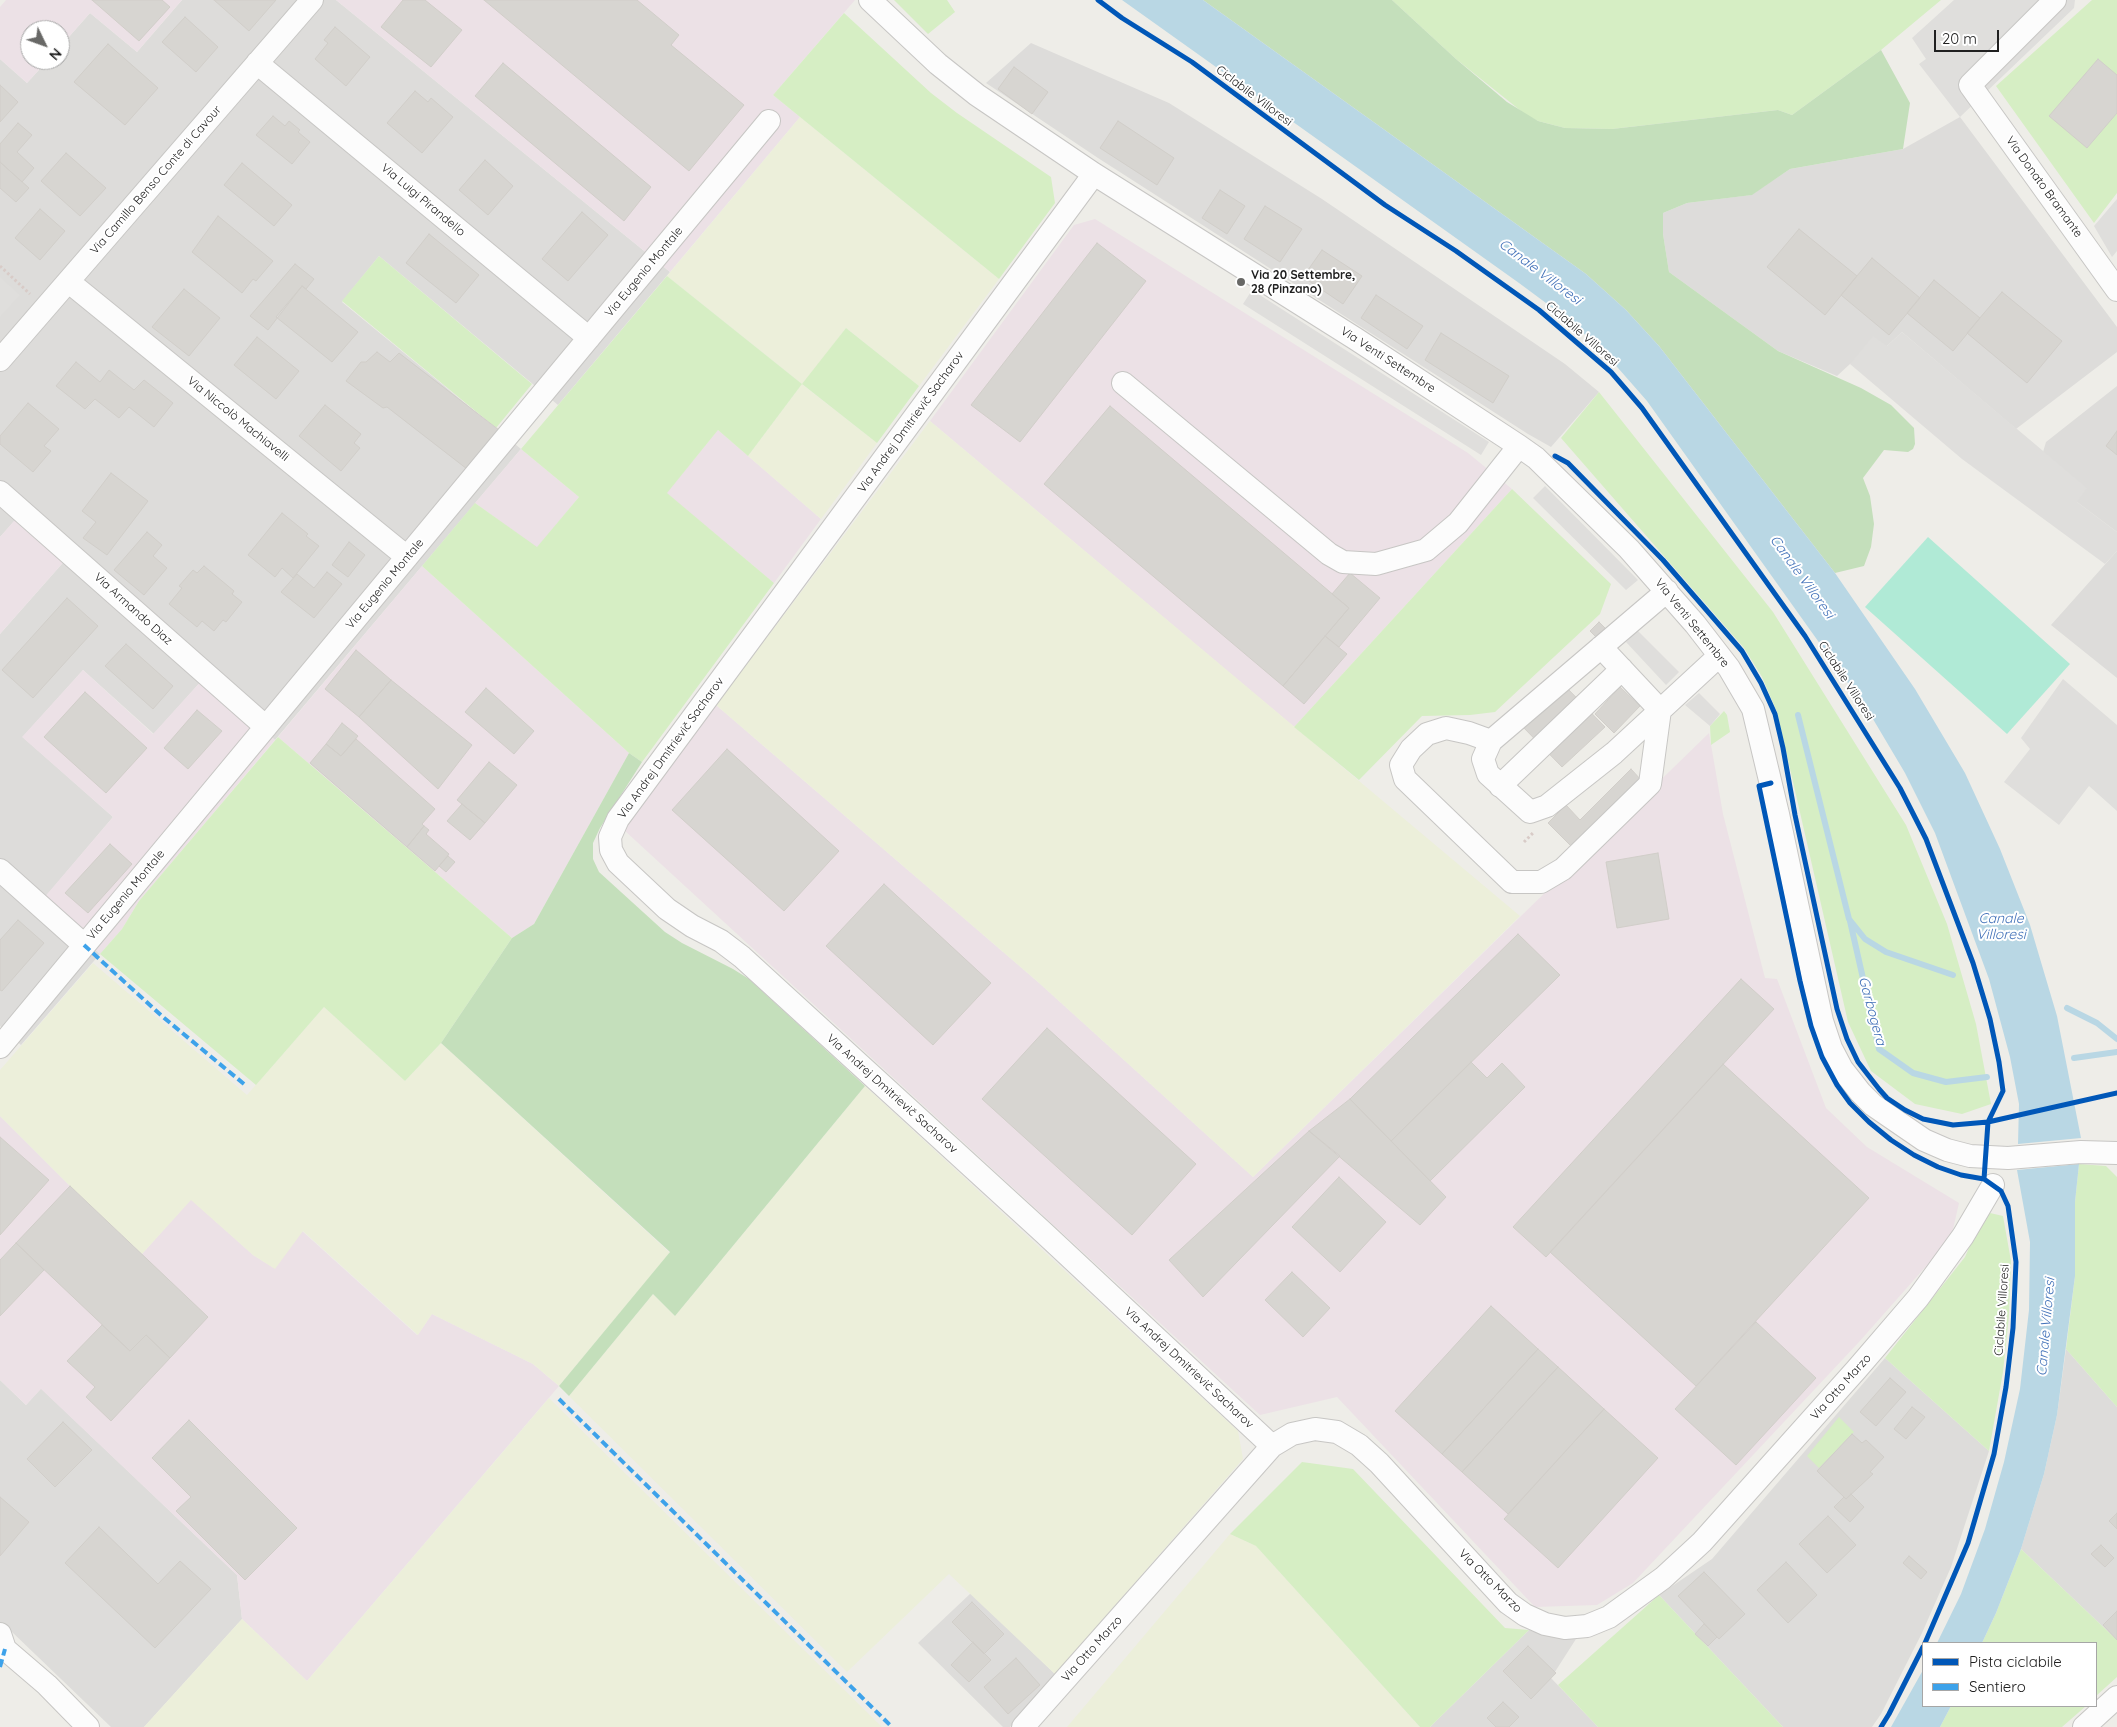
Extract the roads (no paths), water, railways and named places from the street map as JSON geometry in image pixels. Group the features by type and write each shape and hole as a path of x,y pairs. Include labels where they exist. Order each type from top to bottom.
{"street":[{"name":"Via Camillo Benso Conte di Cavour","path":"0,360 312,0"},
{"name":"Via Venti Settembre","path":"870,0 938,64 977,95 1094,174 1347,334 1536,458 1617,536 1667,591 1696,624 1753,709 1773,791 1822,1021 1831,1048 1842,1069 1873,1105 1924,1140 1947,1150 1970,1156 2018,1157 2080,1152 2117,1153"},
{"name":"Via Donato Bramante","path":"2055,0 1970,84 2117,290"},
{"name":"Via Luigi Pirandello","path":"257,63 589,338"},
{"name":"Via Eugenio Montale","path":"0,1047 769,121"},
{"name":"Via Andrej Dmitrievič Sacharov","path":"1094,174 618,819 610,838 611,850 618,863 667,909 742,956 1272,1446"},
{"name":"Via Niccolò Machiavelli","path":"69,282 407,557"},
{"path":"1123,383 1328,554 1343,562 1376,564 1426,550 1458,523 1519,446"},
{"name":"Via Armando Diaz","path":"0,492 266,727"},
{"path":"1667,591 1491,741 1483,758 1488,774 1530,812 1547,806 1614,752 1719,656"},
{"path":"1601,647 1660,710"},
{"path":"1500,786 1622,669"},
{"path":"1491,741 1469,733 1446,728 1427,734 1411,749 1401,765 1405,779 1512,882 1541,882 1562,869 1650,784 1660,710"},
{"path":"0,870 84,945"},
{"name":"Via Otto Marzo","path":"1023,1727 1272,1446 1292,1434 1315,1429 1337,1432 1359,1445 1379,1462 1508,1603 1525,1615 1544,1624 1565,1628 1587,1626 1609,1616 1663,1578 1702,1542 1918,1298 1963,1236 1993,1185"},
{"path":"2,1642 88,1727"},
{"path":"2084,1727 2117,1698"}],"water":[{"name":"Canale Villoresi","path":"1122,0 1203,0 1586,274 1626,310 1659,346 1835,573 1915,689 1965,773 2000,849 2030,925 2057,1016 2081,1138 2018,1144 2019,1104 2010,1057 1989,979 1935,833 1905,773 1870,714 1647,401 1611,360 1573,323"},
{"name":"Canale Villoresi","path":"2079,1164 2075,1202 2075,1276 2057,1415 2044,1474 2021,1549 1982,1642 1937,1642 1961,1594 1985,1529 2004,1462 2020,1389 2029,1310 2030,1242 2017,1170"},
{"path":"1922,1672 1922,1707 1950,1707 1940,1727 1891,1727"}],"waterway":[{"name":"Garbogera","path":"1798,715 1849,919 1865,939 1886,952 1953,975"},
{"name":"Garbogera","path":"1850,921 1879,1049 1913,1073 1946,1082 1987,1077"},
{"name":"Garbogera","path":"2067,1008 2097,1023 2117,1039"},
{"name":"Garbogera","path":"2074,1058 2117,1052"}],"place":[{"name":"Via 20 Settembre, 28 (Pinzano)","path":"1241,282"}]}
